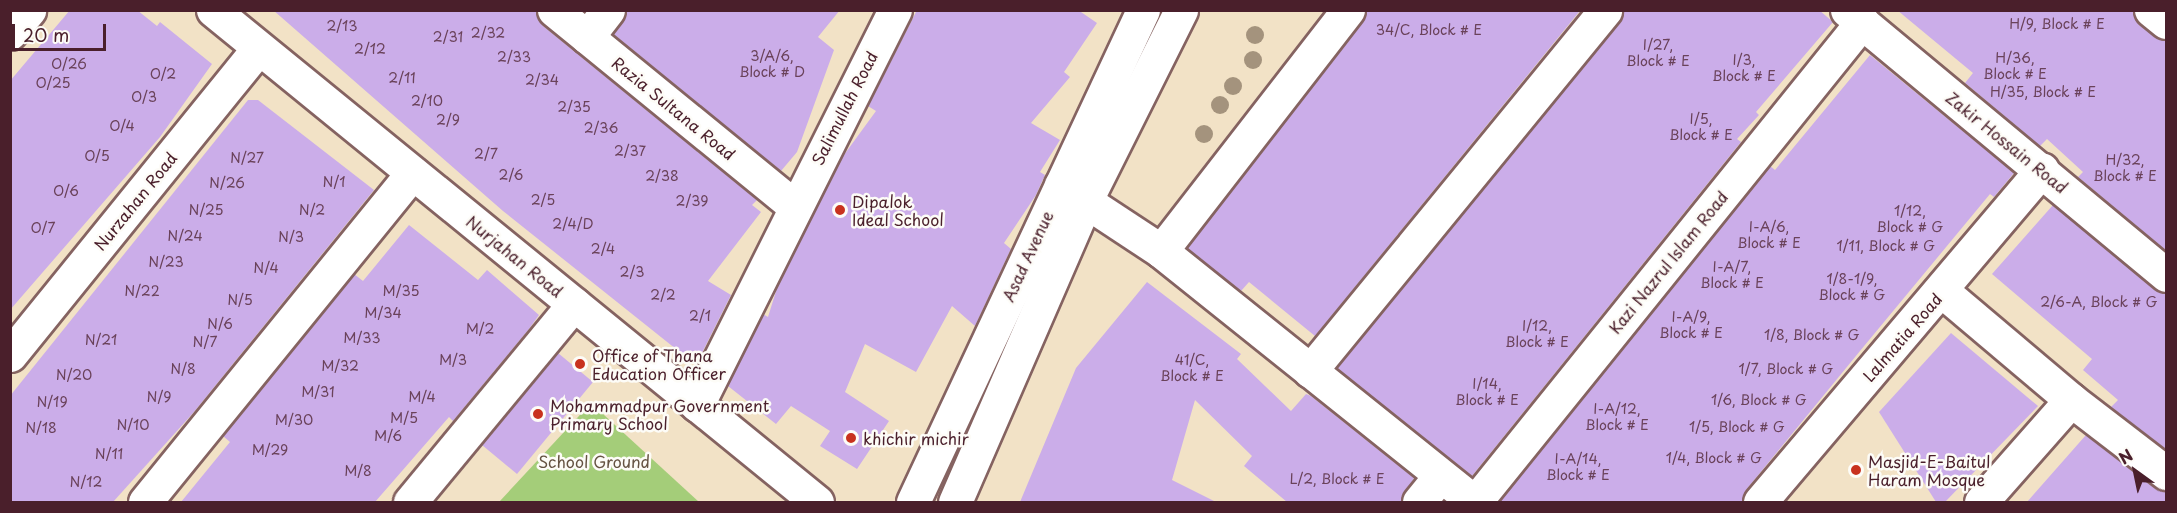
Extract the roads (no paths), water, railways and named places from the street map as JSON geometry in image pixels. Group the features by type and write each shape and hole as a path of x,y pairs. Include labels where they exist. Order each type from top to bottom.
{"street":[{"path":"10,33 29,10"},
{"name":"Nurjahan Road","path":"213,10 817,502"},
{"name":"Razia Sultana Road","path":"554,10 794,206"},
{"path":"587,37 608,10"},
{"name":"Salimullah Road","path":"697,405 794,206 895,10"},
{"name":"Asad Avenue","path":"955,502 1143,10"},
{"name":"Asad Avenue","path":"913,502 1073,191 1180,10"},
{"path":"1161,251 1348,10"},
{"path":"1310,371 1605,10"},
{"path":"2151,10 2166,22"},
{"name":"Zakir Hossain Road","path":"1854,16 2166,275"},
{"name":"Kazi Nazrul Islam Road","path":"1474,502 1854,16"},
{"name":"Nurzahan Road","path":"10,355 259,48"},
{"name":"Lalmatia Road","path":"1760,502 2042,170"},
{"path":"146,502 412,173"},
{"path":"1073,191 1161,251 1474,502"},
{"path":"1941,291 2071,400 2166,472"},
{"path":"410,502 574,304"},
{"path":"1981,502 2071,400"},
{"path":"1419,502 1440,476"}],"place":[{"name":"Dipalok Ideal School","path":"840,210"},
{"name":"Office of Thana Education Officer","path":"580,364"},
{"name":"Mohammadpur Government Primary School","path":"538,414"},
{"name":"khichir michir","path":"851,438"},
{"name":"Masjid-E-Baitul Haram Mosque","path":"1856,470"}],"park label":[{"name":"School Ground","path":"594,461"}]}
